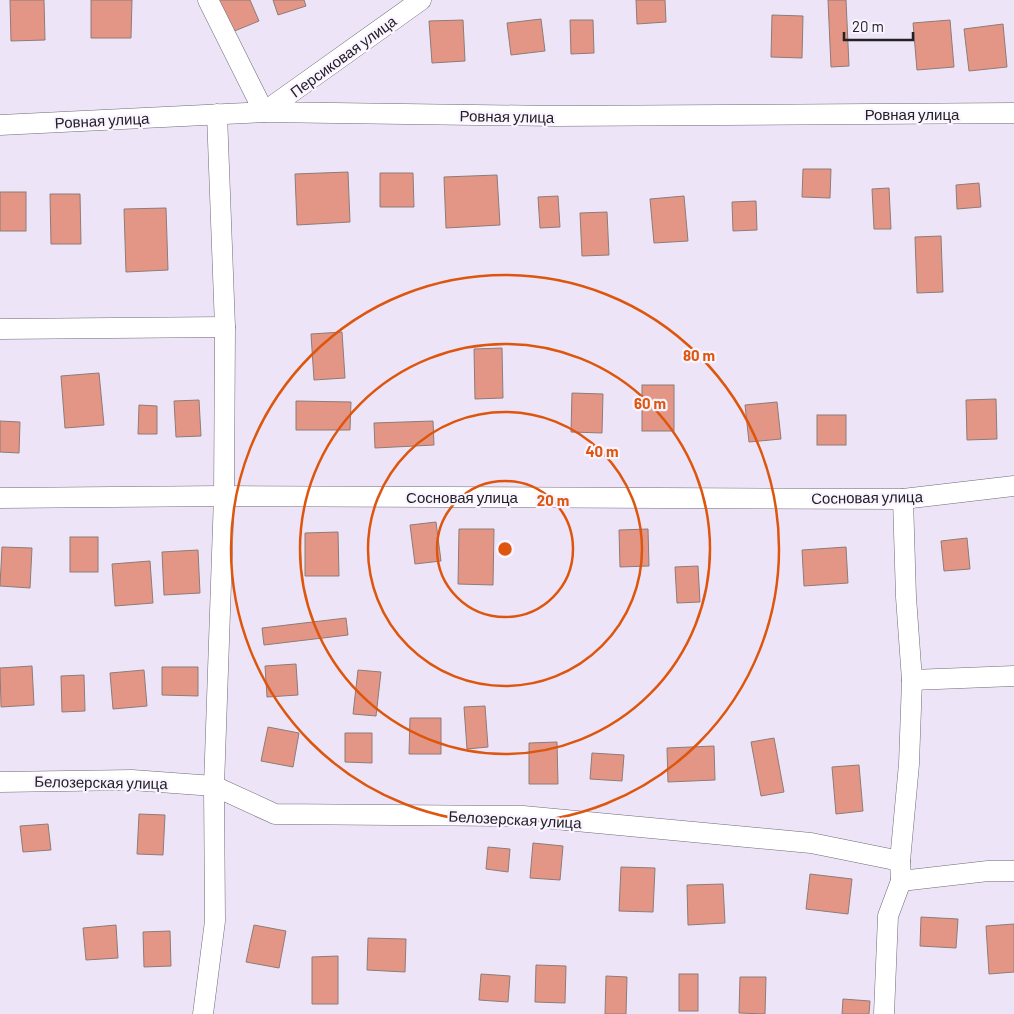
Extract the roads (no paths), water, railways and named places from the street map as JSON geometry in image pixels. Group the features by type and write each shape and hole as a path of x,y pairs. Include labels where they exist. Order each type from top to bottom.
{"street":[{"path":"208,0 264,112"},
{"name":"Персиковая улица","path":"264,112 421,0"},
{"name":"Ровная улица","path":"0,125 264,112 554,116 1014,113"},
{"path":"203,1014 215,921 214,786 224,496 225,327 217,114"},
{"path":"0,329 225,327"},
{"name":"Сосновая улица","path":"0,498 224,496 903,499 1014,486"},
{"path":"884,1014 888,916 900,871 909,764 912,680 906,597 903,499"},
{"path":"912,680 1014,676"},
{"name":"Белозерская улица","path":"0,782 132,780 214,786 275,814 523,816 811,842 900,871 1014,871"}]}
